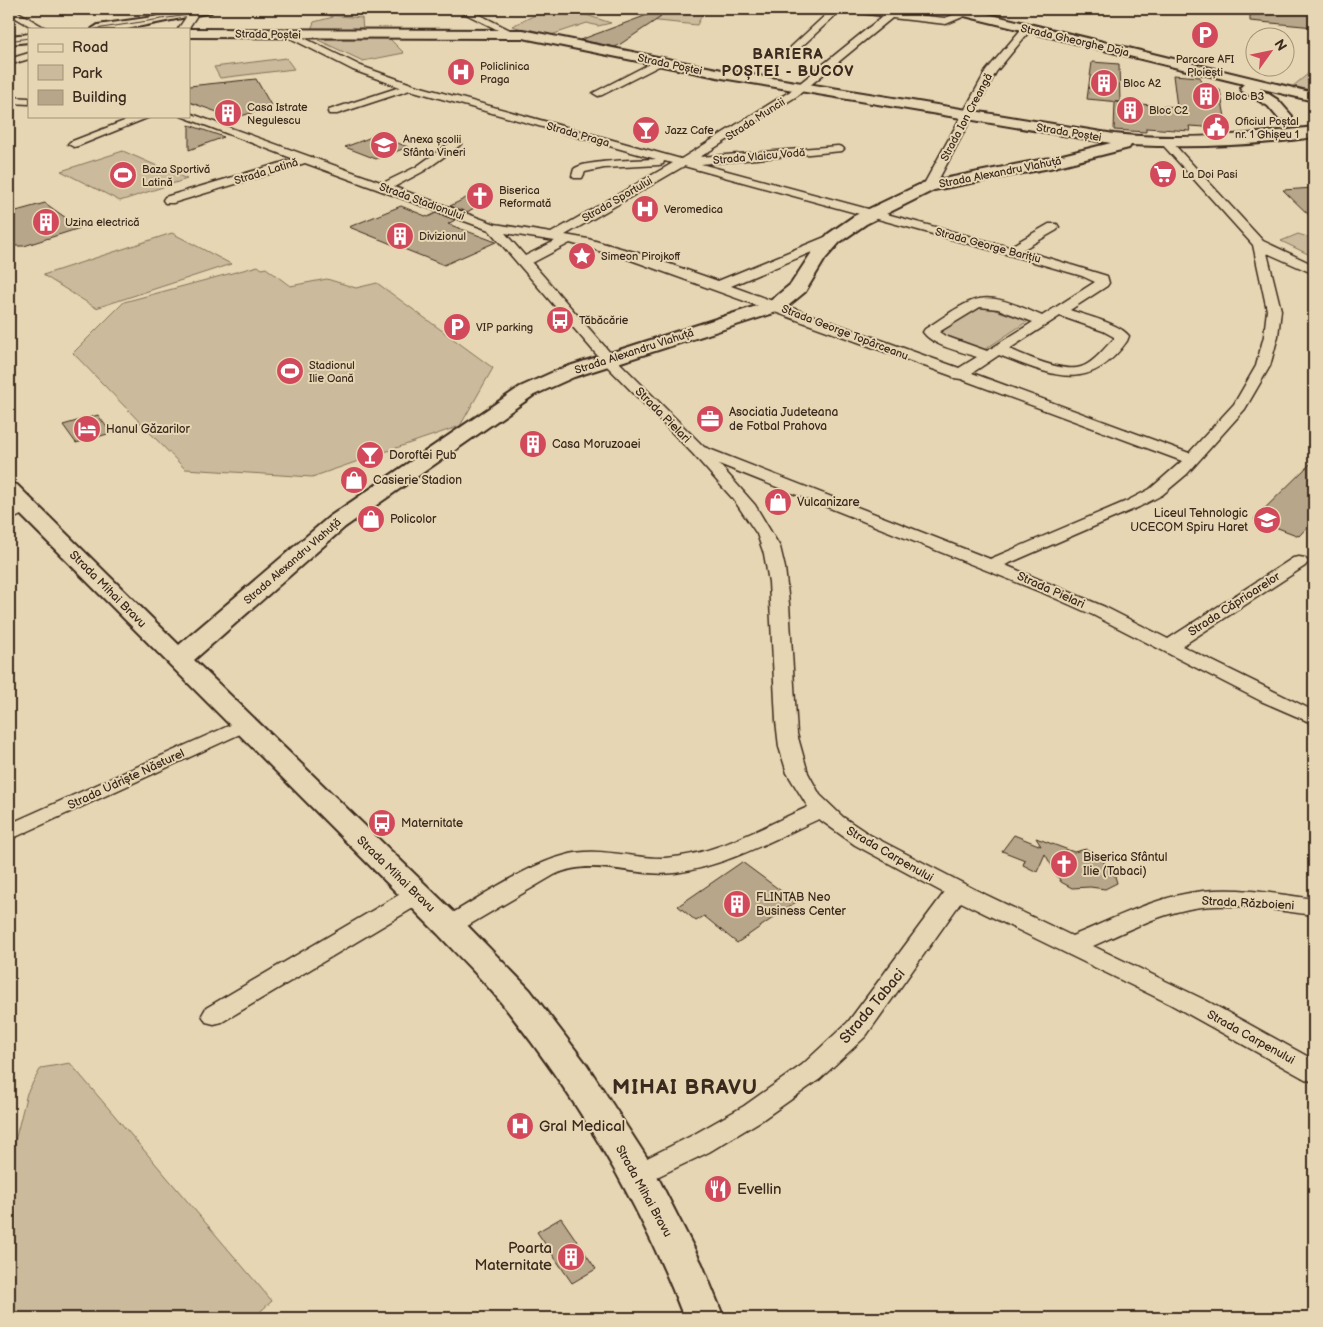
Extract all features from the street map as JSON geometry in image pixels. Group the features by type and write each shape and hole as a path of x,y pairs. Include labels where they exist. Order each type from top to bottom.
{"main road":[{"name":"Strada Gheorghe Doja","path":"953,9 1314,97"},
{"path":"105,28 153,21 200,11"},
{"path":"1026,28 1029,23 1028,14"},
{"name":"Strada Poștei","path":"190,33 511,33 802,88 1132,141 1166,142 1264,138 1314,132"},
{"path":"9,40 28,38"},
{"name":"Strada Gheorghe Doja","path":"1197,69 1253,90 1283,113"},
{"path":"1314,103 1293,105 1283,113 1314,126"},
{"name":"Strada Poștei","path":"1238,138 1263,129 1283,113"},
{"name":"Strada Alexandru Vlahuță","path":"178,660 337,522 416,464 536,386 567,372 776,306 798,288 818,256 834,238 873,214 929,186 1050,163 1110,149 1132,141"},
{"name":"Strada Mihai Bravu","path":"14,504 97,577 178,660 449,926 501,980 546,1034 575,1075 638,1175 688,1276 704,1318"}],"street":[{"path":"461,9 511,33"},
{"path":"794,48 837,9"},
{"path":"852,9 893,12"},
{"path":"876,9 938,21 950,20 967,13"},
{"path":"9,10 40,28"},
{"path":"184,28 200,11"},
{"name":"Strada Muncii","path":"681,162 715,144 802,88 893,12"},
{"name":"Strada Ion Creangă","path":"929,186 991,70 1026,28"},
{"name":"Strada Praga","path":"291,34 357,68 410,87 873,214"},
{"path":"9,64 28,56"},
{"path":"598,93 659,62"},
{"path":"9,64 23,68"},
{"path":"333,112 410,87"},
{"path":"9,100 28,101"},
{"name":"Strada Stadionului","path":"190,117 493,227 608,359"},
{"path":"74,144 142,118"},
{"path":"1166,142 1259,244 1314,270"},
{"path":"385,187 420,169 455,144"},
{"name":"Strada Vlaicu Vodă","path":"578,176 580,169 592,166 681,162 838,149"},
{"name":"Strada Latină","path":"168,200 306,159"},
{"name":"Strada Sportului","path":"554,236 681,162"},
{"name":"Strada George Barițiu","path":"873,214 1087,272 1102,279 1102,283 1059,311"},
{"name":"Strada George Topârceanu","path":"493,227 554,236 616,250 776,306 959,375 1192,459"},
{"path":"1011,251 1053,227"},
{"path":"719,286 834,238"},
{"path":"524,262 569,239"},
{"path":"992,565 1133,504 1156,492 1174,478 1240,406 1263,366 1271,336 1274,310 1259,244"},
{"path":"959,375 993,353 1044,321 1059,311 1108,328 1122,336 1120,341 1094,366 1076,372 1052,368 993,353 940,339 930,332 976,304 984,302 1044,321"},
{"name":"Strada Pielari","path":"608,359 698,450 992,565 1099,612 1268,697 1314,718"},
{"name":"Strada Carpenului","path":"698,450 741,500 764,533 775,561 782,646 785,726 792,756 804,786 821,809 848,831 957,892 1168,992 1314,1072"},
{"path":"741,500 743,494 748,490 780,483"},
{"name":"Strada Căprioarelor","path":"1169,646 1299,562"},
{"name":"Strada Udriște Năsturel","path":"9,833 244,725"},
{"path":"449,926 546,870 562,863 593,860 656,866 692,862 734,848 821,809"},
{"name":"Strada Tabaci","path":"638,1175 700,1144 753,1113 811,1072 857,1029 957,892"},
{"path":"214,1015 417,895"},
{"name":"Strada Războieni","path":"1071,946 1165,907 1189,900 1244,900 1314,907"}],"green space":[{"path":"548,9 568,9 611,23 598,26 587,23 548,36 512,26"},
{"path":"651,9 703,13 697,25 639,19"},
{"path":"906,9 947,9 962,13 938,20 900,15"},
{"path":"329,15 362,18 363,32 310,32 314,22 333,17"},
{"path":"389,38 404,53 363,61 318,40 323,39"},
{"path":"286,58 294,69 220,78 214,67"},
{"path":"1313,70 1314,91 1293,86"},
{"name":"Baza Sportivă Latină","path":"123,151 187,179 120,201 61,171"},
{"path":"172,233 231,264 96,308 43,275"},
{"path":"1298,234 1314,239 1314,257 1281,241"},
{"name":"Stadionul Ilie Oană","path":"258,266 262,269 266,268 290,286 327,279 356,288 377,283 493,368 460,426 312,477 185,469 73,353 124,302"},
{"path":"983,306 1028,321 984,350 938,333"},
{"path":"70,1063 272,1301 253,1318 9,1318 9,1165 27,1093 41,1068"}],"building":[{"path":"1250,9 1314,9 1314,27 1250,21"},
{"path":"658,11 661,17 615,47 580,40"},
{"path":"1092,62 1119,64 1120,102 1087,99"},
{"path":"1173,75 1200,77 1202,89 1220,90 1225,117 1220,117 1223,128 1189,126 1190,131 1146,128 1146,132 1114,130 1115,102 1177,107"},
{"path":"256,79 272,107 234,118 190,102 190,86"},
{"path":"189,125 224,137 189,150"},
{"path":"377,135 408,147 376,159 345,147"},
{"path":"1314,188 1314,220 1283,190"},
{"path":"468,197 474,208 467,212 450,206"},
{"name":"Uzina electrică","path":"45,203 80,228 24,246 9,244 9,213"},
{"name":"Divizionul","path":"401,206 428,217 436,213 455,220 448,224 496,242 444,265 349,227"},
{"name":"Hanul Găzarilor","path":"98,415 111,433 76,443 63,425"},
{"name":"Liceul Tehnologic UCECOM Spiru Haret","path":"1314,460 1314,520 1299,536 1254,519"},
{"name":"Biserica Sfântul Ilie (Tabaci)","path":"1014,835 1041,846 1036,838 1074,852 1086,849 1097,854 1103,862 1113,869 1117,883 1105,889 1090,887 1072,888 1061,882 1045,854 1037,872 1023,865 1025,860 1002,851"},
{"name":"FLINTAB Neo Business Center","path":"742,862 796,902 737,943 704,916 696,921 678,906"},
{"name":"Poarta Maternitate","path":"561,1218 596,1269 572,1283 537,1232"}],"tram line":[{"path":"102,28 181,16 210,9"},
{"path":"9,41 28,38"}],"place":[{"name":"Parcare AFI Ploiești","path":"1205,35"},
{"name":"Policlinica Praga","path":"461,72"},
{"name":"Bloc A2","path":"1104,83"},
{"name":"Bloc B3","path":"1206,96"},
{"name":"Bloc C2","path":"1130,110"},
{"name":"Casa Istrate Negulescu","path":"228,113"},
{"name":"Oficiul Poștal nr. 1 Ghișeu 1","path":"1216,127"},
{"name":"Jazz Cafe","path":"646,130"},
{"name":"Anexa școlii Sfânta Vineri","path":"384,145"},
{"name":"La Doi Pasi","path":"1163,174"},
{"name":"Baza Sportivă Latină","path":"123,175"},
{"name":"Biserica Reformată","path":"480,196"},
{"name":"Veromedica","path":"645,209"},
{"name":"Uzina electrică","path":"46,222"},
{"name":"Divizionul","path":"400,236"},
{"name":"Simeon Pirojkoff","path":"582,256"},
{"name":"Tăbăcărie","path":"560,320"},
{"name":"VIP parking","path":"457,327"},
{"name":"Stadionul Ilie Oană","path":"290,371"},
{"name":"Asociatia Judeteana de Fotbal Prahova","path":"710,419"},
{"name":"Hanul Găzarilor","path":"87,429"},
{"name":"Casa Moruzoaei","path":"533,444"},
{"name":"Doroftei Pub","path":"370,455"},
{"name":"Casierie Stadion","path":"354,480"},
{"name":"Vulcanizare","path":"778,502"},
{"name":"Policolor","path":"371,519"},
{"name":"Liceul Tehnologic UCECOM Spiru Haret","path":"1267,520"},
{"name":"Maternitate","path":"382,823"},
{"name":"Biserica Sfântul Ilie (Tabaci)","path":"1064,864"},
{"name":"FLINTAB Neo Business Center","path":"737,904"},
{"name":"Gral Medical","path":"520,1126"},
{"name":"Evellin","path":"718,1189"},
{"name":"Poarta Maternitate","path":"571,1257"}],"district":[{"name":"BARIERA POȘTEI - BUCOV","path":"788,62"},
{"name":"MIHAI BRAVU","path":"685,1087"}]}
